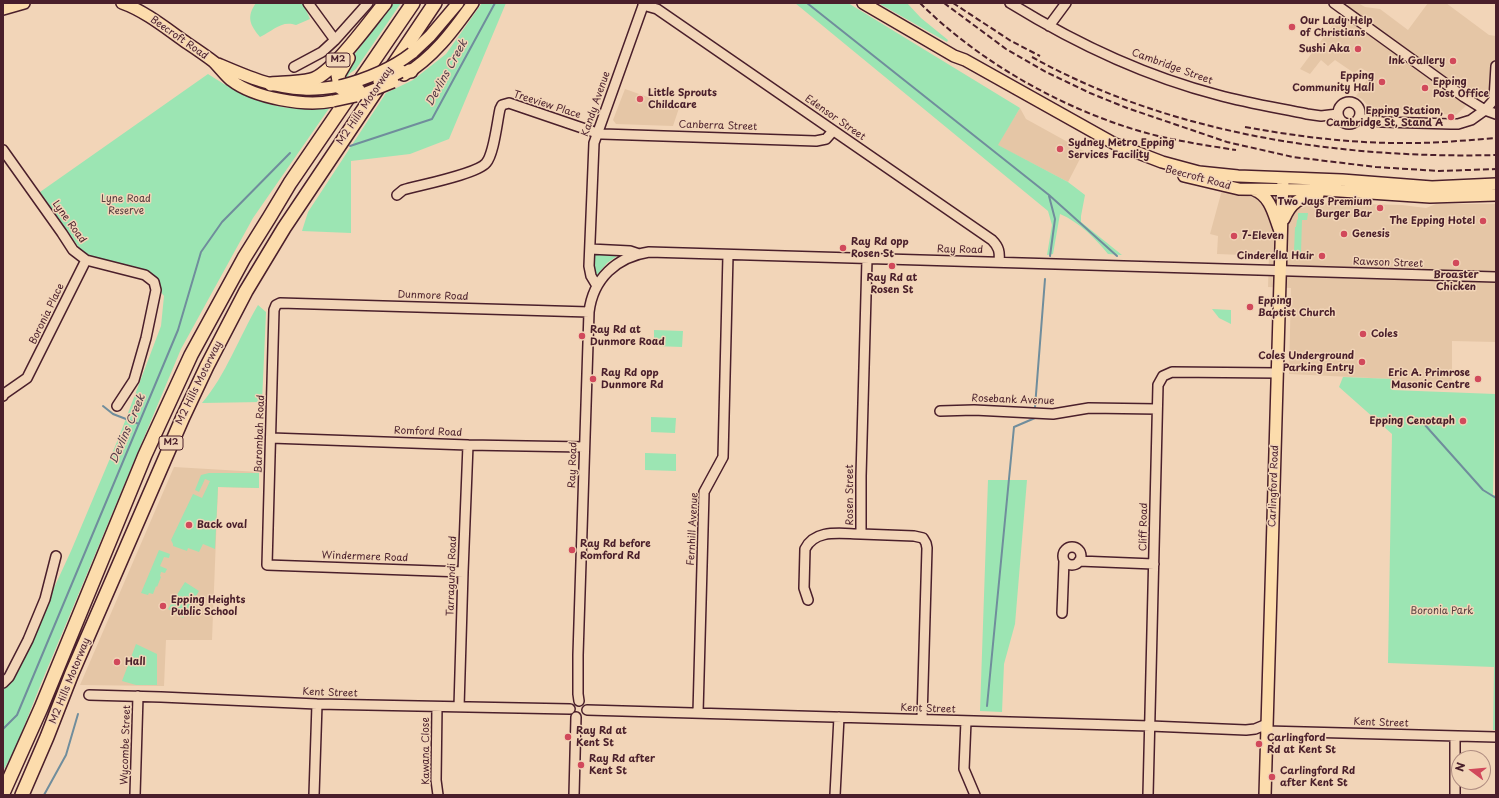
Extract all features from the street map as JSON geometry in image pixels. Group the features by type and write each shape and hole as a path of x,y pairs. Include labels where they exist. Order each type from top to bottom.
{"highway":[{"name":"M2","path":"271,84 311,80 324,74 339,59 386,3"},
{"name":"M2","path":"340,86 338,75 342,66 386,3"},
{"name":"M2 Hills Motorway","path":"3,793 44,702 145,455 191,355 244,258 272,212 413,3"},
{"name":"M2 Hills Motorway","path":"22,795 48,737 72,673 170,446 217,346 264,259 435,3"},
{"path":"340,86 346,91 358,90 402,74"}],"main road":[{"path":"3,9 24,3"},
{"name":"Beecroft Road","path":"122,3 144,14 214,62 256,80 304,89 340,86 363,80 386,70 412,53 430,36 458,3"},
{"name":"Beecroft Road","path":"214,62 231,80 252,91 289,101 314,103 333,101 360,95 402,74 431,55 446,39 473,3"},
{"name":"Beecroft Road","path":"863,3 954,56 965,60 1104,138 1139,153 1179,167 1199,172 1238,176 1432,187 1496,184"},
{"name":"Beecroft Road","path":"954,56 963,66 1112,150 1184,176 1223,186 1247,190 1325,190 1430,197 1496,195"},
{"name":"Carlingford Road","path":"1265,795 1283,178"},
{"path":"1247,190 1255,190 1264,196 1268,202 1281,236"},
{"path":"1281,236 1286,216 1290,207 1296,201 1309,196 1346,192"}],"street":[{"path":"308,3 335,40"},
{"path":"294,68 322,52 335,40 368,3"},
{"name":"Cambridge Street","path":"1010,3 1048,26 1089,47 1143,70 1218,95 1307,114 1321,116 1338,114"},
{"path":"1048,26 1066,3"},
{"path":"1334,3 1462,95 1485,110 1496,114"},
{"name":"Edensor Street","path":"643,4 657,9 992,240 997,245 1000,252 999,262"},
{"name":"Kandy Avenue","path":"597,286 592,280 589,272 594,143 643,4"},
{"path":"1359,118 1382,122 1458,124 1471,120 1485,110 1494,99 1496,66"},
{"path":"1345,102 1352,102 1358,105 1361,112 1359,118 1354,123 1347,124 1341,120 1338,114 1339,107 1345,102"},
{"name":"Treeview Place","path":"397,195 403,190 475,171 486,164 490,155 500,109 505,104 513,104 597,133"},
{"name":"Canberra Street","path":"597,133 816,140 826,139 833,131"},
{"name":"Lyne Road","path":"3,150 58,227 72,250 86,260 145,275 154,282 156,290 146,338 134,380 117,406"},
{"name":"Ray Road","path":"590,249 630,251 639,254"},
{"name":"Ray Road","path":"579,701 578,655 589,312 591,299 597,286 606,272 620,261 639,254 656,252 1280,271"},
{"name":"Fernhill Avenue","path":"698,713 704,492 724,457 728,255"},
{"name":"Rosen Street","path":"867,259 860,476 861,534 914,536 923,538 926,543 927,556 922,719"},
{"name":"Boronia Place","path":"3,396 27,378 86,260"},
{"name":"Rawson Street","path":"1280,271 1496,277"},
{"name":"Dunmore Road","path":"276,305 280,303 589,312"},
{"name":"Barombah Road","path":"267,565 274,310 276,305"},
{"name":"Cliff Road","path":"1148,795 1158,385 1163,376 1167,373 1277,373"},
{"name":"Rosebank Avenue","path":"940,411 974,410 1053,414 1089,408 1157,409"},
{"name":"Romford Road","path":"271,438 468,445 584,447"},
{"name":"Tarragundi Road","path":"459,707 468,445"},
{"path":"808,600 804,588 804,573 805,549 810,541 824,534 861,534"},
{"path":"1062,613 1064,552 1071,547 1079,551 1081,557 1079,561"},
{"path":"3,683 9,677 28,640 45,599 56,556"},
{"path":"1064,561 1067,564 1073,565 1079,561 1154,564"},
{"name":"Windermere Road","path":"267,565 463,572"},
{"name":"Kent Street","path":"89,695 317,704 570,709"},
{"name":"Wycombe Street","path":"135,795 138,696"},
{"path":"579,701 586,705 587,710 584,716 576,717 572,714 570,709 574,702 579,701"},
{"path":"314,795 317,704"},
{"name":"Kawana Close","path":"437,707 436,780 438,795"},
{"name":"Kent Street","path":"587,710 1246,730 1266,727 1496,737"},
{"path":"574,795 576,717"},
{"path":"835,795 839,717"},
{"path":"966,721 964,769 975,795"},
{"path":"1455,736 1455,795"}],"shaded area":[{"path":"1349,3 1358,3 1365,7 1380,9 1408,30 1428,3 1446,3 1489,35 1496,36 1496,102 1479,94 1456,115 1374,110 1362,99 1356,96 1371,74 1361,68 1354,73 1335,60 1328,66 1321,60 1310,74 1300,69"},
{"path":"625,89 679,108 673,126 616,124 613,120"},
{"path":"1020,108 1026,119 1084,151 1068,182 997,145"},
{"path":"1222,190 1256,198 1263,205 1303,208 1307,204 1320,203 1402,205 1426,208 1436,204 1496,204 1496,342 1452,341 1452,390 1392,388 1392,379 1289,374 1291,288 1268,287 1269,256 1217,254 1218,236 1210,234"},
{"name":"Epping Heights Public School","path":"174,467 259,472 259,488 218,487 212,640 166,640 164,686 80,685"}],"green space":[{"path":"256,3 303,3 310,19 296,25 281,25 260,37 250,21 251,13"},
{"path":"394,3 401,3 356,69 349,74 346,80 343,80 351,59"},
{"path":"482,3 506,3 449,139 410,154 351,161 351,233 302,231 308,212 386,93 413,80 446,54"},
{"path":"795,3 848,3 1020,108 998,145 1068,182 1085,195 1081,222 1122,255 1108,254 1098,242 1074,221 1060,214 1053,254 1047,255 1052,225 1048,211"},
{"path":"878,3 907,3 921,18 948,40 947,42"},
{"name":"Lyne Road Reserve","path":"208,74 244,95 273,105 289,108 330,107 253,218 181,349 16,747 3,771 3,686 11,681 71,551 119,437 161,326 164,296 152,281 83,253 40,192"},
{"path":"1298,213 1308,213 1307,220 1302,220 1301,253 1294,252 1295,227 1298,219"},
{"path":"597,253 620,254 607,263 597,275 594,258"},
{"path":"258,305 266,312 262,402 202,403 211,392 225,368"},
{"path":"1212,309 1231,310 1231,324 1219,318"},
{"path":"654,330 683,331 682,347 654,346"},
{"name":"Boronia Park","path":"1343,377 1393,379 1392,390 1495,394 1493,495 1496,495 1496,730 1493,730 1494,667 1388,663 1392,434 1339,387"},
{"path":"651,417 676,418 675,433 651,432"},
{"path":"645,453 676,454 676,471 645,470"},
{"path":"209,473 259,473 259,488 218,487 215,549 203,544 199,552 188,548 187,551 173,546 171,540 193,494 202,498 210,481 205,479 199,492 195,490 201,475"},
{"path":"988,480 1027,480 1015,624 1004,664 1002,712 980,711"},
{"path":"159,550 170,554 169,558 164,557 160,566 167,569 165,573 161,572 161,577 153,594 149,593 148,595 141,593"},
{"path":"185,582 199,591 183,618 168,609"},
{"path":"136,644 157,654 157,685 136,685 122,681"}],"waterway":[{"name":"Devlins Creek","path":"350,146 432,119 495,3"},
{"path":"807,3 1049,195 1117,256"},
{"name":"Devlins Creek","path":"3,729 17,715 178,330 201,252 222,222 290,153"},
{"path":"1049,196 1055,219 1050,256"},
{"path":"1035,407 1045,279"},
{"path":"103,406 113,414 139,424"},
{"path":"987,706 1014,427 1035,418"},
{"path":"1425,425 1483,490 1496,498"},
{"path":"44,795 66,755 78,714"}],"railway":[{"path":"920,3 971,47 1030,85 1062,101 1126,127 1158,136 1236,150"},
{"path":"944,3 1006,49 1046,72 1090,93 1127,108 1227,142 1293,157 1376,167 1439,171 1496,169"},
{"path":"953,3 1011,41 1040,56"},
{"path":"1032,57 1085,83 1141,105 1198,123 1257,136 1317,146 1377,152 1437,155 1496,155"},
{"path":"1245,127 1308,137 1392,143 1444,142 1496,138"}],"place":[{"name":"Our Lady Help of Christians","path":"1292,27"},
{"name":"Sushi Aka","path":"1358,49"},
{"name":"Ink Gallery","path":"1453,61"},
{"name":"Epping Community Hall","path":"1382,82"},
{"name":"Epping Post Office","path":"1425,88"},
{"name":"Little Sprouts Childcare","path":"640,99"},
{"name":"Epping Station, Cambridge St, Stand A","path":"1451,117"},
{"name":"Sydney Metro Epping Services Facility","path":"1060,149"},
{"name":"Two Jays Premium Burger Bar","path":"1380,208"},
{"name":"The Epping Hotel","path":"1483,221"},
{"name":"Genesis","path":"1344,234"},
{"name":"7-Eleven","path":"1234,236"},
{"name":"Ray Rd opp Rosen St","path":"843,248"},
{"name":"Cinderella Hair","path":"1322,256"},
{"name":"Broaster Chicken","path":"1456,263"},
{"name":"Ray Rd at Rosen St","path":"892,266"},
{"name":"Epping Baptist Church","path":"1250,307"},
{"name":"Coles","path":"1363,334"},
{"name":"Ray Rd at Dunmore Road","path":"582,336"},
{"name":"Coles Underground Parking Entry","path":"1362,362"},
{"name":"Ray Rd opp Dunmore Rd","path":"593,379"},
{"name":"Eric A. Primrose Masonic Centre","path":"1478,379"},
{"name":"Epping Cenotaph","path":"1463,421"},
{"name":"Back oval","path":"189,525"},
{"name":"Ray Rd before Romford Rd","path":"572,550"},
{"name":"Epping Heights Public School","path":"163,606"},
{"name":"Hall","path":"117,662"},
{"name":"Ray Rd at Kent St","path":"568,737"},
{"name":"Carlingford Rd at Kent St","path":"1259,744"},
{"name":"Ray Rd after Kent St","path":"581,765"},
{"name":"Carlingford Rd after Kent St","path":"1272,777"}]}
